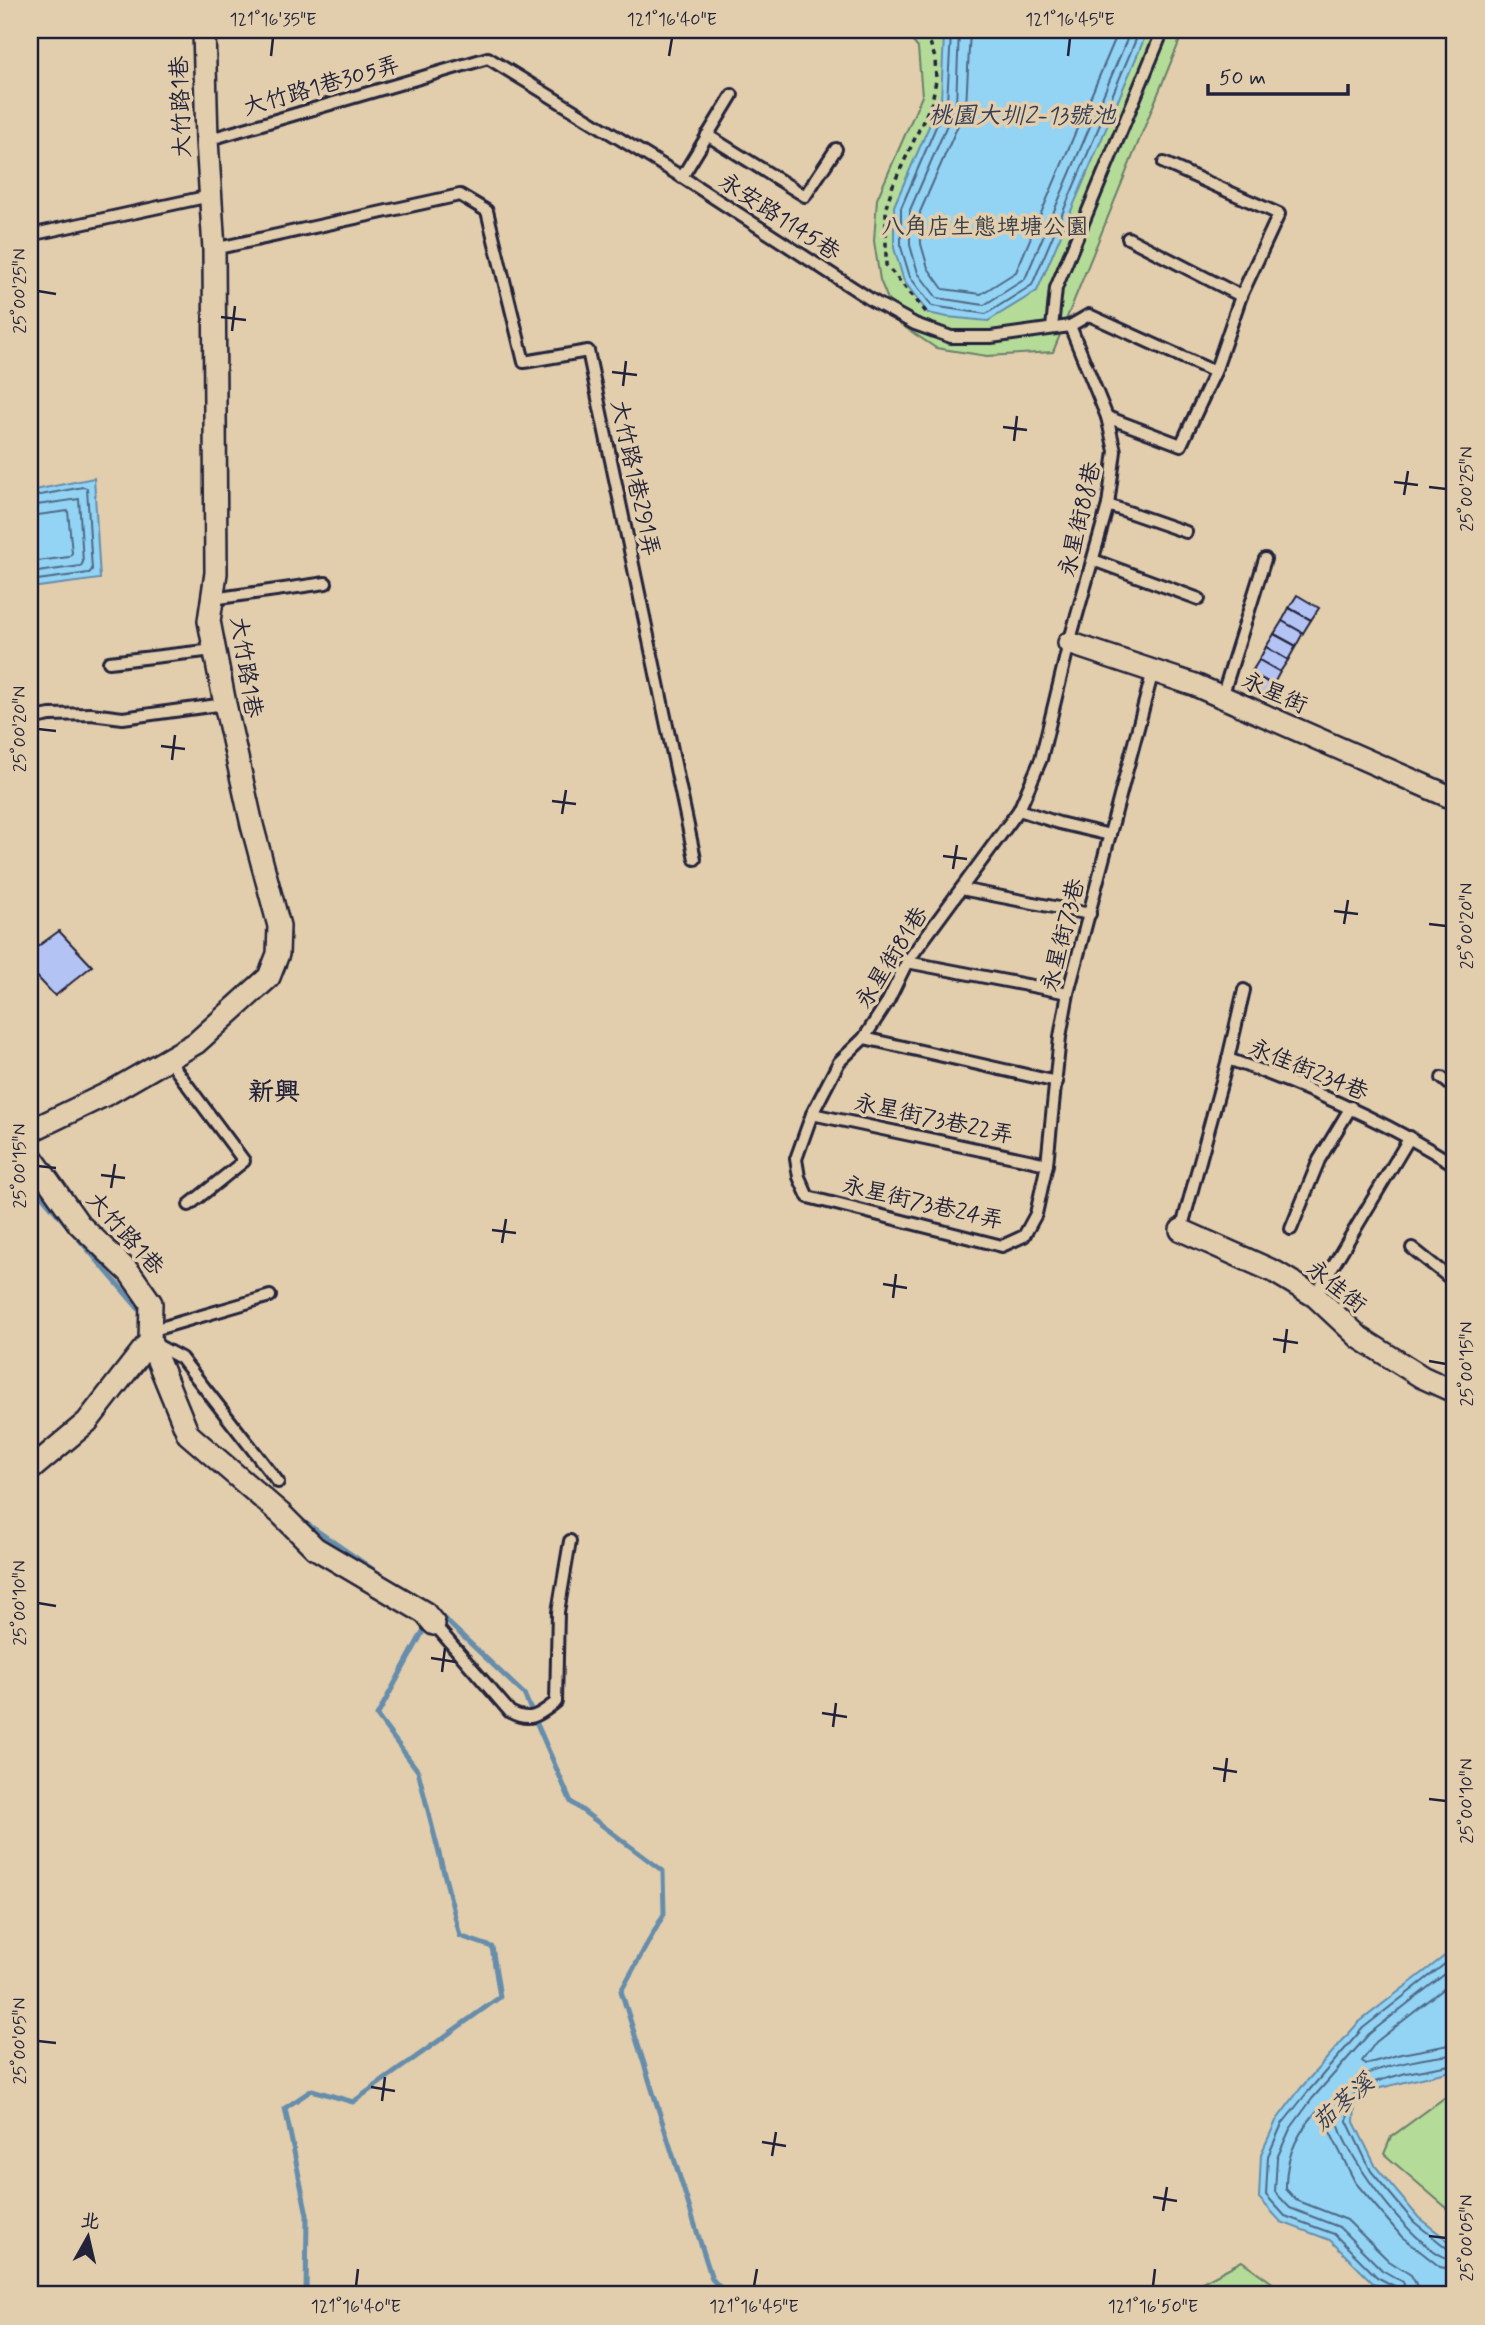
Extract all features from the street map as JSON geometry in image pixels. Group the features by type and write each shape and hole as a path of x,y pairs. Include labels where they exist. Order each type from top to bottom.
{"street":[{"name":"大竹路1巷","path":"30,1131 109,1093 196,1043 269,977 278,954 279,926 252,825 209,621 216,573 215,249 206,139 204,30"},
{"name":"永星街","path":"1069,643 1222,697 1455,799"},
{"name":"大竹路1巷","path":"30,1156 79,1224 130,1273 151,1303 155,1334"},
{"name":"永佳街","path":"1181,1230 1275,1272 1315,1296 1360,1338 1422,1377 1455,1392"},
{"path":"155,1334 194,1439 281,1514 315,1548 430,1619"},
{"path":"30,1469 87,1422 155,1334"}],"lane":[{"path":"1052,328 1056,288 1163,30"},
{"name":"大竹路1巷305弄","path":"206,139 488,58"},
{"name":"永安路1145巷","path":"488,58 682,177 873,302 915,324 951,337 991,337 1070,326 1089,315 1215,372"},
{"path":"682,177 732,95"},
{"path":"707,135 805,196 836,149"},
{"path":"1107,417 1181,445 1215,372 1241,296 1279,214 1164,163"},
{"name":"大竹路1巷291弄","path":"215,249 460,195 487,211 524,362 588,351 695,859"},
{"path":"30,235 210,196"},
{"path":"1128,238 1241,296"},
{"name":"永星街88巷","path":"1069,643 1108,505 1115,451 1107,417 1070,326"},
{"path":"1108,505 1186,532"},
{"path":"1222,697 1265,559"},
{"path":"1093,560 1199,599"},
{"path":"212,598 326,583"},
{"name":"永星街81巷","path":"799,1177 796,1159 812,1114 839,1062 864,1038 888,1001 907,962 1019,810 1041,759 1069,643"},
{"path":"109,662 214,650"},
{"name":"永星街73巷","path":"1036,1214 1046,1164 1060,1037 1068,993 1153,671"},
{"path":"30,719 50,715 91,714 123,718 225,704"},
{"path":"1019,810 1110,835"},
{"path":"961,889 1090,914"},
{"path":"907,962 1068,993"},
{"path":"1228,1059 1244,990"},
{"path":"864,1038 1057,1082"},
{"path":"168,1059 244,1161 188,1205"},
{"name":"永佳街234巷","path":"1181,1230 1228,1059 1289,1080 1351,1107 1410,1137 1455,1165"},
{"path":"1442,1078 1455,1088"},
{"path":"1292,1229 1319,1160 1351,1107"},
{"name":"永星街73巷22弄","path":"812,1114 1046,1164"},
{"path":"1315,1296 1410,1137"},
{"name":"永星街73巷24弄","path":"799,1177 808,1197 1002,1246 1024,1236 1036,1214"},
{"path":"1412,1248 1451,1279 1455,1279"},
{"path":"155,1334 270,1296"},
{"name":"大竹路1巷","path":"155,1334 181,1358 278,1482"},
{"path":"430,1619 510,1712 522,1718 539,1715 556,1702 558,1612 570,1541"}],"path":[{"path":"926,30 935,58 936,80 932,102 893,185 886,207 886,265 927,313"}],"green space":[{"name":"桃園大圳2-13號池","path":"903,30 1184,30 1053,352 987,356 936,348 897,322 880,280 874,241 877,199 922,96 918,48"},
{"path":"1455,2090 1455,2215 1384,2154 1391,2137"},
{"path":"1242,2261 1289,2295 1178,2295"}],"water":[{"name":"桃園大圳2-13號池","path":"940,30 1148,30 1037,291 988,321 928,313 904,281 894,248 894,206 941,99 944,35"},
{"path":"94,478 100,579 30,588 30,491"},
{"name":"茄苳溪","path":"1455,1948 1455,2070 1368,2091 1355,2103 1354,2122 1376,2167 1419,2218 1455,2246 1455,2295 1397,2295 1373,2283 1330,2240 1281,2222 1259,2198 1261,2154 1276,2121 1300,2089 1358,2023"}],"building":[{"path":"1297,595 1319,608 1311,620 1289,608"},
{"path":"1289,608 1311,620 1303,633 1282,621"},
{"path":"1282,621 1303,633 1296,646 1274,634"},
{"path":"1274,634 1296,646 1288,660 1266,647"},
{"path":"1266,647 1288,660 1280,672 1259,660"},
{"path":"1259,660 1280,672 1273,685 1251,673"},
{"path":"1251,673 1273,685 1265,699 1243,686"},
{"path":"59,931 92,966 55,996 30,969 36,961 30,952"}],"waterway":[{"path":"30,1182 144,1315"},
{"path":"297,1517 387,1579"},
{"path":"436,1611 524,1694 571,1802 663,1871 664,1914 621,1991 712,2279 727,2295"},
{"path":"306,2295 307,2215 285,2108 312,2090 353,2102 500,1997 492,1947 460,1936 418,1771 377,1716 427,1624"}],"district":[{"name":"新興","path":"274,1091"}],"park label":[{"name":"八角店生態埤塘公園","path":"985,226"}]}
